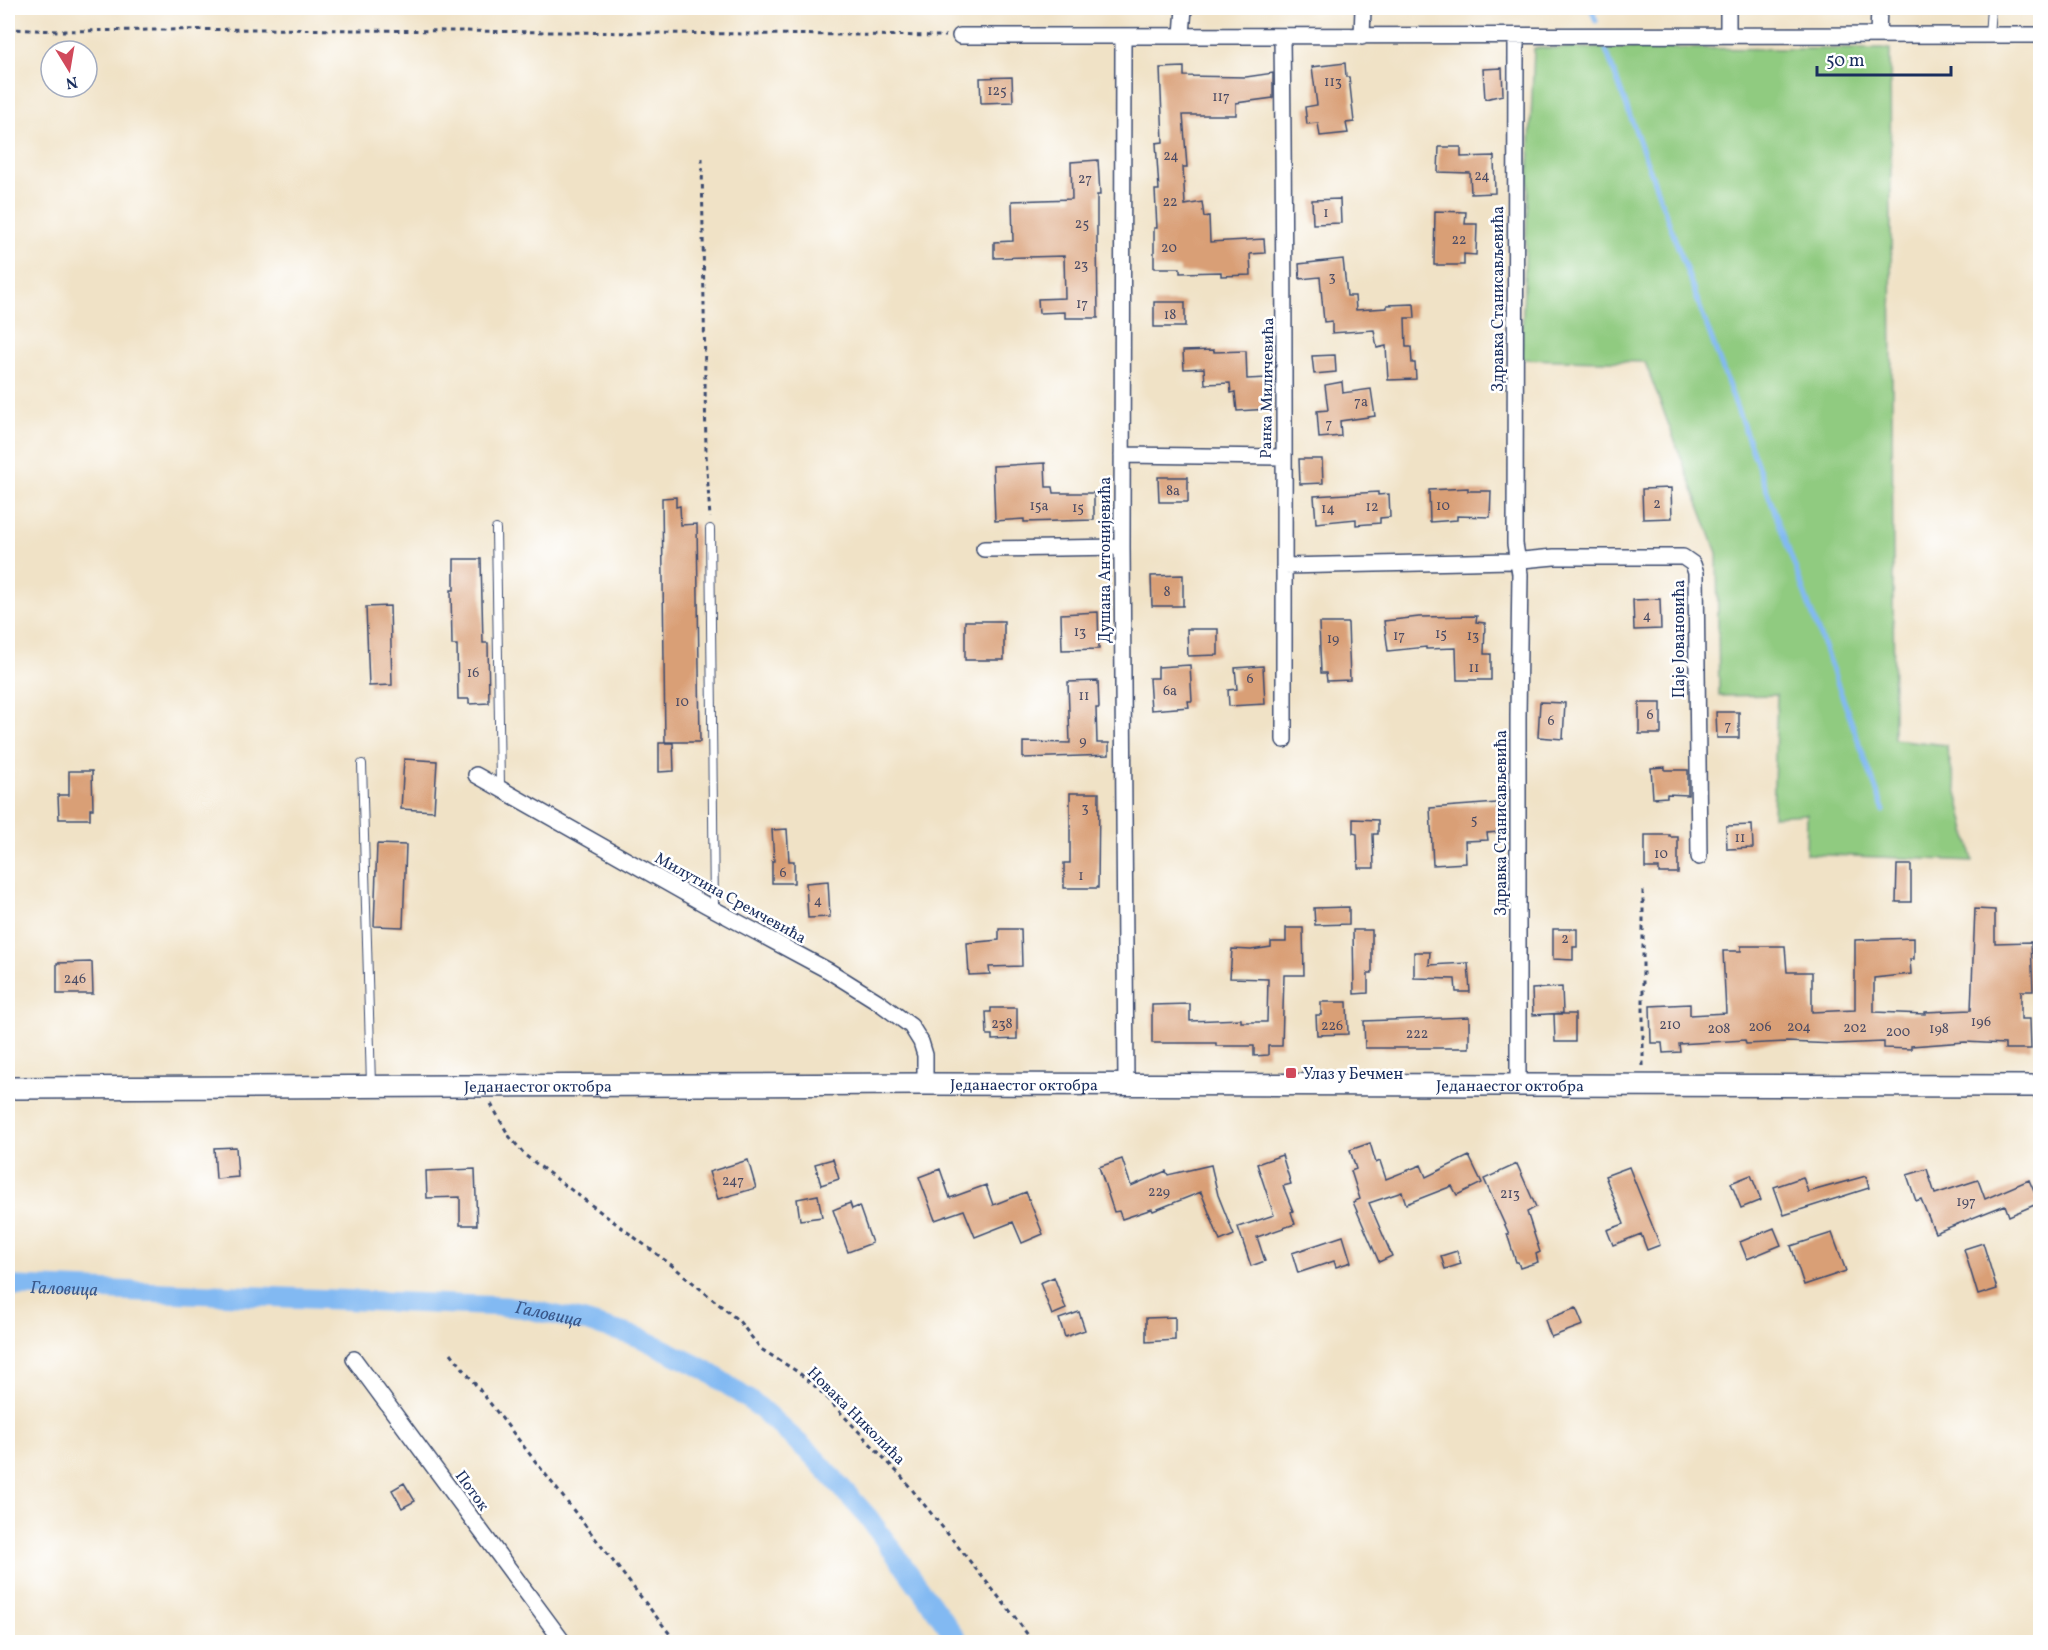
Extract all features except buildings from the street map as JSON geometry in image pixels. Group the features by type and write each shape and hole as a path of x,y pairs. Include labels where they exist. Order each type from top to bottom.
{"main road":[{"name":"Једанаестог октобра","path":"8,1088 926,1084 2040,1086"}],"street":[{"path":"1182,36 1184,8"},
{"path":"1362,37 1363,8"},
{"path":"1728,8 1728,35"},
{"path":"1878,35 1879,8"},
{"path":"960,36 2040,35"},
{"name":"Душана Антонијевића","path":"1123,36 1122,547 1126,1084"},
{"name":"Здравка Станисављевића","path":"1516,36 1515,544 1520,574 1518,1084"},
{"name":"Ранка Миличевића","path":"1282,37 1285,370 1284,740"},
{"path":"1122,455 1283,457"},
{"path":"984,549 1122,547"},
{"name":"Паје Јовановића","path":"1518,561 1554,557 1683,557 1693,564 1696,573 1699,856"},
{"path":"1284,566 1518,561"},
{"name":"Милутина Сремчевића","path":"476,775 829,971 878,1001 911,1026 921,1042 925,1055 926,1084"},
{"name":"Поток","path":"354,1359 563,1642"}],"lane":[{"path":"1989,36 1991,8"},
{"path":"496,529 500,789"},
{"path":"711,529 714,909"},
{"path":"362,764 371,1086"}],"path":[{"path":"8,29 58,31 260,29 960,36"},
{"path":"702,158 706,454 711,529"},
{"path":"1642,888 1642,1085"},
{"name":"Новака Николића","path":"482,1087 508,1137 526,1156 674,1267 739,1321 761,1349 798,1372 818,1388 901,1476 1033,1642"},
{"path":"452,1353 676,1642"}],"green space":[{"path":"1534,48 1890,49 1894,739 1946,745 1973,861 1806,854 1807,814 1773,816 1777,695 1719,696 1717,553 1645,362 1521,359"}],"waterway":[{"path":"1591,8 1596,21"},
{"path":"1606,50 1884,811"},
{"name":"Галовица","path":"8,1286 517,1307 583,1321 641,1338 706,1370 759,1407 813,1456 868,1517 959,1642"}],"place":[{"name":"Улаз у Бечмен","path":"1291,1073"}]}
